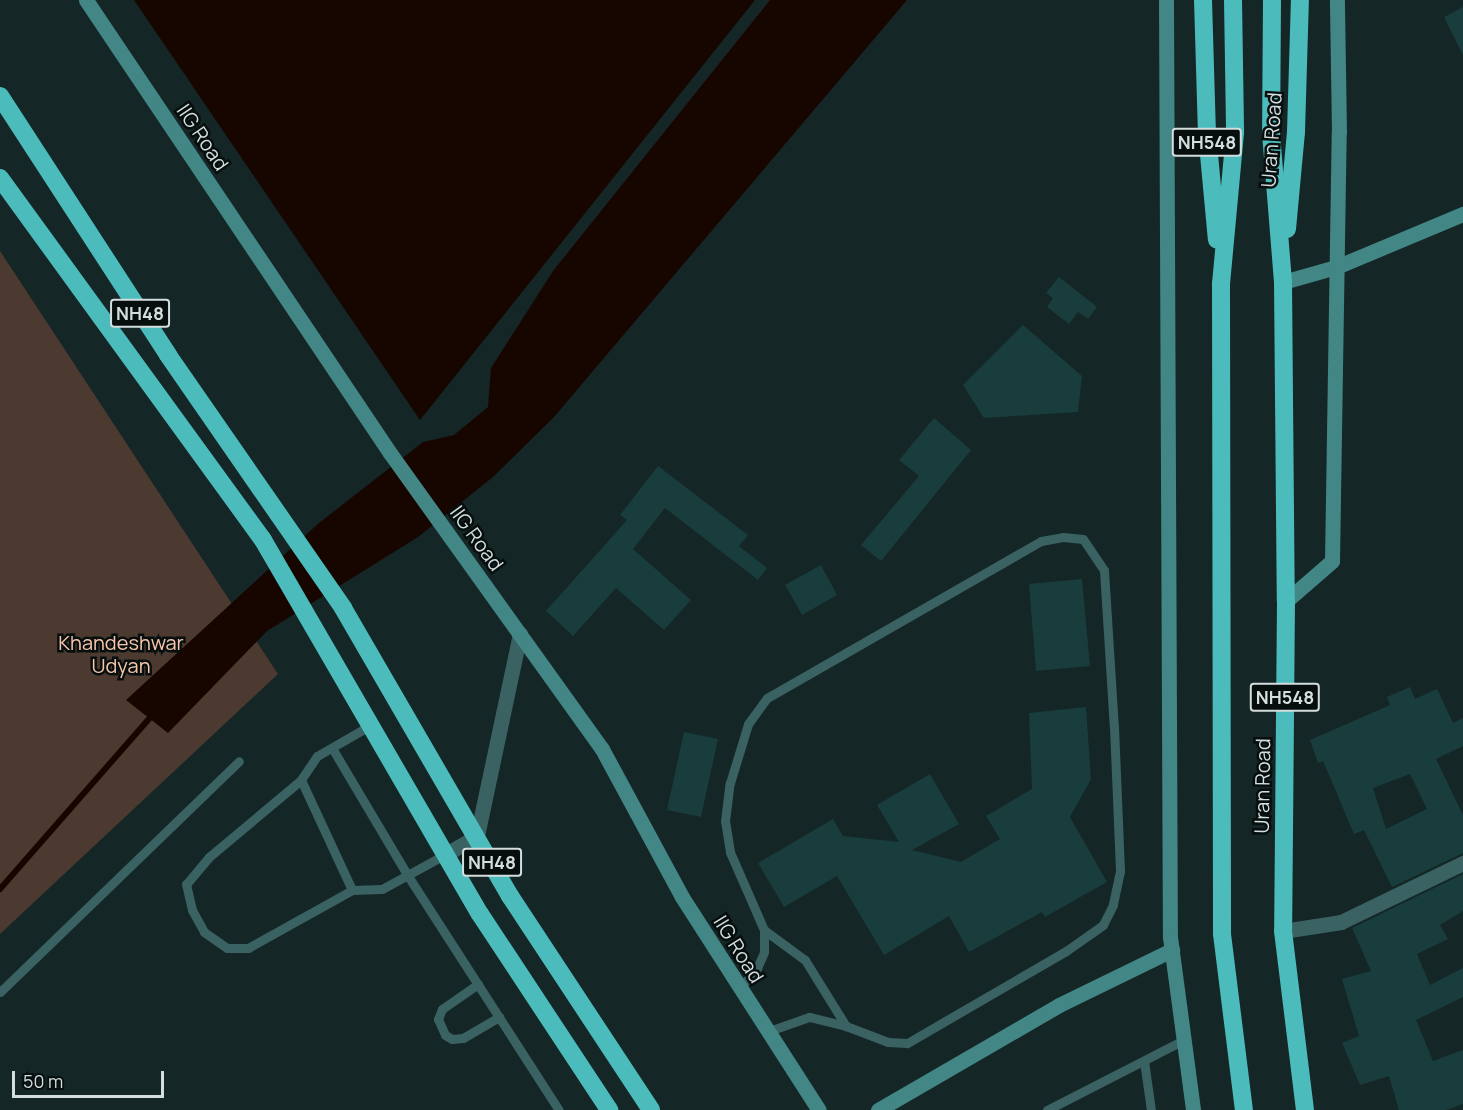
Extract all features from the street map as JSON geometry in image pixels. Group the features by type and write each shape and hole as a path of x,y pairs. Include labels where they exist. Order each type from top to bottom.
{"highway":[{"name":"Uran Road","path":"1203,0 1206,133 1221,284"},
{"name":"Uran Road","path":"1233,0 1235,133 1221,284 1222,934 1244,1110"},
{"name":"Uran Road","path":"1272,0 1271,132 1282,282 1286,601 1282,931 1305,1110"},
{"name":"Uran Road","path":"1282,282 1296,132 1300,0"},
{"name":"NH48","path":"0,96 168,355 343,608 510,896 651,1110"},
{"name":"NH48","path":"0,178 263,540 315,625 480,914 609,1110"}],"street":[{"name":"IIG Road","path":"86,0 390,453 602,749 682,897 766,1032 819,1110"},
{"path":"1166,0 1172,950 1193,1110"},
{"path":"1286,601 1332,561 1337,0"},
{"path":"1282,282 1336,267 1463,214"},
{"path":"446,854 477,836 520,634"},
{"path":"1282,931 1341,922 1463,863"},
{"path":"878,1110 1059,1005 1172,950"}],"lane":[{"path":"739,989 757,968 764,952 764,930 730,852 725,821 730,783 748,724 767,698 1041,542 1063,537 1083,539 1104,570 1120,871 1113,905 1103,925 1066,951 908,1043 888,1042 846,1026 809,1017 766,1032"},
{"path":"372,724 317,756 302,780 201,866 186,884 192,910 204,932 227,948 248,948 352,890 382,890 446,854"},
{"path":"332,748 408,876 559,1110"},
{"path":"0,992 239,761"},
{"path":"302,780 352,890"},
{"path":"764,930 805,960 846,1026"},
{"path":"478,984 442,1009 438,1019 445,1035 452,1039 463,1038 499,1017"},
{"path":"1047,1110 1184,1040"},
{"path":"1144,1061 1151,1110"}],"green space":[{"name":"Khandeshwar Udyan","path":"0,251 278,674 0,934"}],"shaded area":[{"path":"134,0 755,0 420,420"},
{"path":"770,0 907,0 554,417 493,477 418,537 267,631 168,733 126,700 319,523 423,442 454,435 488,407 491,368 553,271"}],"building":[{"path":"1463,7 1463,55 1444,17"},
{"path":"1059,277 1097,307 1088,319 1078,312 1069,324 1047,307 1053,298 1046,293"},
{"path":"1023,325 1082,376 1078,412 984,418 963,385"},
{"path":"934,418 971,450 881,561 861,545 919,476 899,460"},
{"path":"658,466 748,535 739,546 767,568 758,580 665,508 633,549 691,600 664,630 616,588 573,636 546,611 627,520 620,515"},
{"path":"821,565 837,595 802,615 785,585"},
{"path":"1082,579 1090,666 1036,671 1029,584"},
{"path":"1410,687 1415,699 1437,689 1453,723 1463,718 1463,746 1436,759 1463,815 1463,853 1392,887 1364,830 1354,834 1323,761 1318,763 1310,740 1390,705 1387,697","holes":["1410,774 1427,809 1386,829 1373,788"]},
{"path":"1086,707 1091,779 1070,817 1107,882 1045,917 1042,912 969,952 949,916 884,955 837,876 784,907 758,863 833,819 843,836 899,842 877,805 930,774 959,824 912,850 961,862 1000,839 986,816 1032,789 1029,713"},
{"path":"684,732 718,739 701,817 667,810"},
{"path":"1463,874 1463,911 1440,925 1448,939 1417,954 1430,985 1463,968 1463,997 1416,1020 1433,1061 1463,1050 1463,1104 1446,1110 1399,1110 1389,1076 1360,1085 1342,1043 1359,1036 1342,979 1371,971 1352,928"}],"waterway":[{"path":"0,889 154,713"}]}
